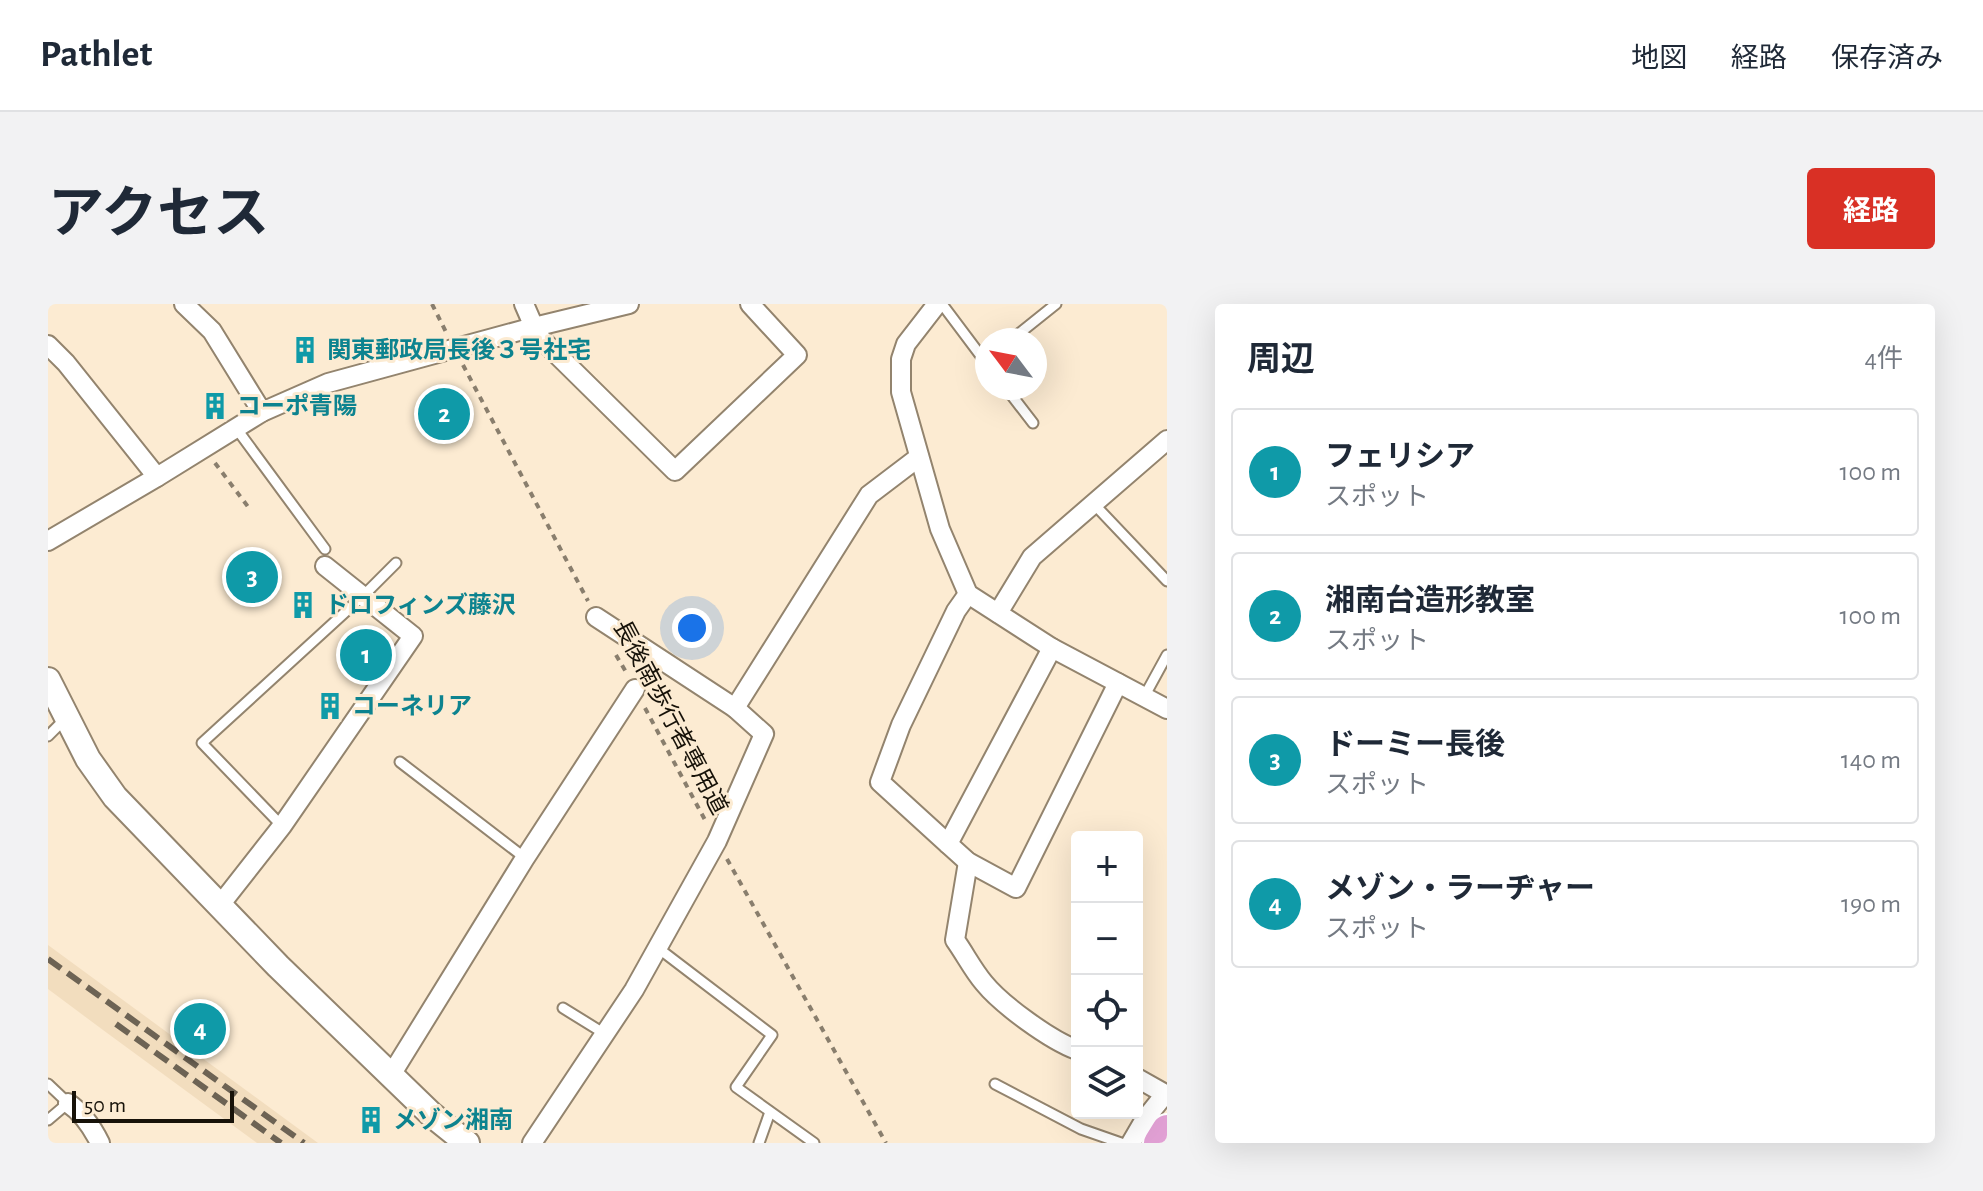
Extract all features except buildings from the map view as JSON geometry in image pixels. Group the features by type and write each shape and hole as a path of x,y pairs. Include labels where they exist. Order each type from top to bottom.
{"main road":[{"path":"1159,1143 1167,1130"}],"street":[{"path":"184,304 212,331 262,412"},
{"path":"524,304 532,327 675,471 797,355 750,304"},
{"path":"48,541 262,412 328,383 629,304"},
{"path":"939,304 906,344 901,359 901,392 940,529 968,594 1052,648 1167,709"},
{"path":"48,345 66,363 157,477"},
{"path":"998,613 1032,557 1167,440"},
{"path":"735,708 869,495 919,457"},
{"path":"220,905 282,826 413,636 325,558"},
{"path":"968,594 956,611 901,725 880,782 968,862 1016,888 1118,683"},
{"path":"532,1143 634,990 658,948 717,841 764,734 735,708 596,617"},
{"path":"948,844 1052,648"},
{"path":"48,680 88,759 115,797 278,966 432,1115 467,1143"},
{"path":"391,1075 525,858 635,689"},
{"path":"968,862 955,940 984,984 1025,1019 1071,1047"},
{"path":"1131,1143 1145,1119 1166,1094 1143,1081"},
{"path":"68,1103 94,1130 100,1143"}],"lane":[{"path":"939,304 975,348"},
{"path":"1026,328 1056,304"},
{"path":"1015,400 1033,423"},
{"path":"236,428 325,558"},
{"path":"1093,503 1167,581"},
{"path":"282,826 202,743 396,563"},
{"path":"1144,697 1167,655"},
{"path":"48,736 67,717"},
{"path":"400,762 525,858"},
{"path":"658,948 772,1035 736,1087 814,1143"},
{"path":"563,1008 605,1034"},
{"path":"48,1084 68,1103 48,1120"},
{"path":"995,1084 1081,1129 1121,1143"},
{"path":"759,1143 770,1112"}],"path":[{"name":"長後南歩行者専用道","path":"432,304 596,617"},
{"path":"204,448 249,508"},
{"name":"長後南歩行者専用道","path":"616,653 886,1143"}],"shaded area":[{"path":"48,945 318,1143 257,1143 48,989"}],"railway":[{"path":"48,959 304,1143"},
{"path":"116,1024 281,1143"}],"place":[{"name":"関東郵政局長後３号社宅","path":"305,350"},
{"name":"コーポ青陽","path":"215,406"},
{"name":"湘南台造形教室","path":"444,414"},
{"name":"ドーミー長後","path":"252,577"},
{"name":"ドロフィンズ藤沢","path":"303,605"},
{"name":"フェリシア","path":"366,655"},
{"name":"コーネリア","path":"330,706"},
{"name":"メゾン・ラーヂャー","path":"200,1029"},
{"name":"メゾン湘南","path":"371,1120"}]}
